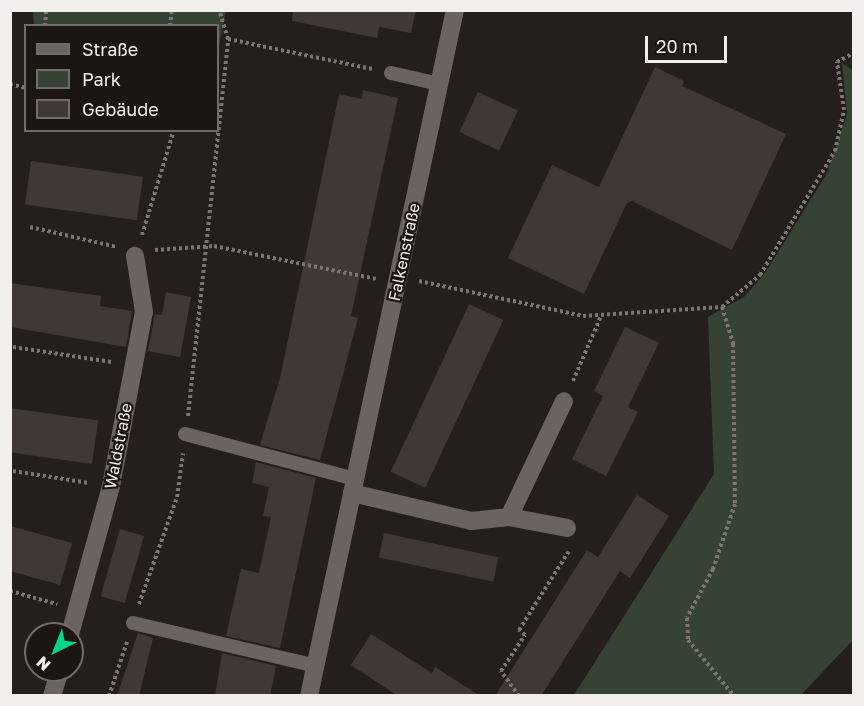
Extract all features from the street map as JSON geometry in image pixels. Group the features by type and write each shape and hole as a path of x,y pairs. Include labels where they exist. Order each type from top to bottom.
{"street":[{"name":"Falkenstraße","path":"309,696 455,10"},
{"name":"Waldstraße","path":"74,622 111,486 144,312 135,256"},
{"path":"509,517 564,401"},
{"path":"354,486 471,521 509,517 567,528"}],"lane":[{"path":"391,73 439,84"},
{"path":"186,434 354,486"},
{"path":"133,623 316,666"}],"path":[{"path":"219,10 228,39 219,115"},
{"path":"228,39 391,73"},
{"path":"30,227 105,241 135,256 169,246 203,249 214,246 398,280 462,287 583,316 723,307 760,275 836,151 844,110 837,62 854,53"},
{"path":"135,256 173,132"},
{"path":"109,696 177,497 186,434 203,249 217,132"},
{"path":"723,307 733,344 735,504 713,569 687,618 688,640 734,696"},
{"path":"564,401 601,316"},
{"path":"13,347 134,365"},
{"path":"13,471 111,486"},
{"path":"519,696 501,671 525,635 519,630 572,545 567,528"},
{"path":"10,591 78,609"}],"green space":[{"path":"33,10 226,11 219,46 219,24 34,24"},
{"path":"842,63 854,71 853,640 801,695 574,695 714,474 708,317 744,297 765,273 826,175 847,114"}],"building":[{"path":"293,10 416,10 411,33 379,27 377,38 292,21"},
{"path":"655,67 684,81 682,86 786,134 732,250 632,201 627,203 584,294 508,258 552,165 599,187"},
{"path":"363,90 398,98 351,316 358,318 320,460 260,445 280,378 339,94 362,99"},
{"path":"478,92 518,111 499,150 459,132"},
{"path":"31,161 143,177 137,220 25,205"},
{"path":"10,283 101,296 100,306 132,311 126,347 10,327"},
{"path":"166,292 191,297 180,357 148,351 155,314 162,315"},
{"path":"469,304 503,320 425,488 391,472"},
{"path":"625,327 659,343 628,407 638,412 606,476 572,459 603,396 594,391"},
{"path":"10,408 98,420 92,464 10,452"},
{"path":"256,462 316,478 280,648 226,636 241,569 259,573 271,517 263,516 269,487 252,483"},
{"path":"637,495 669,516 630,578 620,571 541,696 495,696 587,550 598,557"},
{"path":"10,526 72,543 60,585 10,571"},
{"path":"120,529 144,536 125,603 101,596"},
{"path":"384,533 498,557 493,582 379,557"},
{"path":"138,633 153,638 139,696 117,696"},
{"path":"371,634 432,673 435,667 480,696 398,696 351,665"},
{"path":"222,653 276,666 270,696 215,696"}]}
